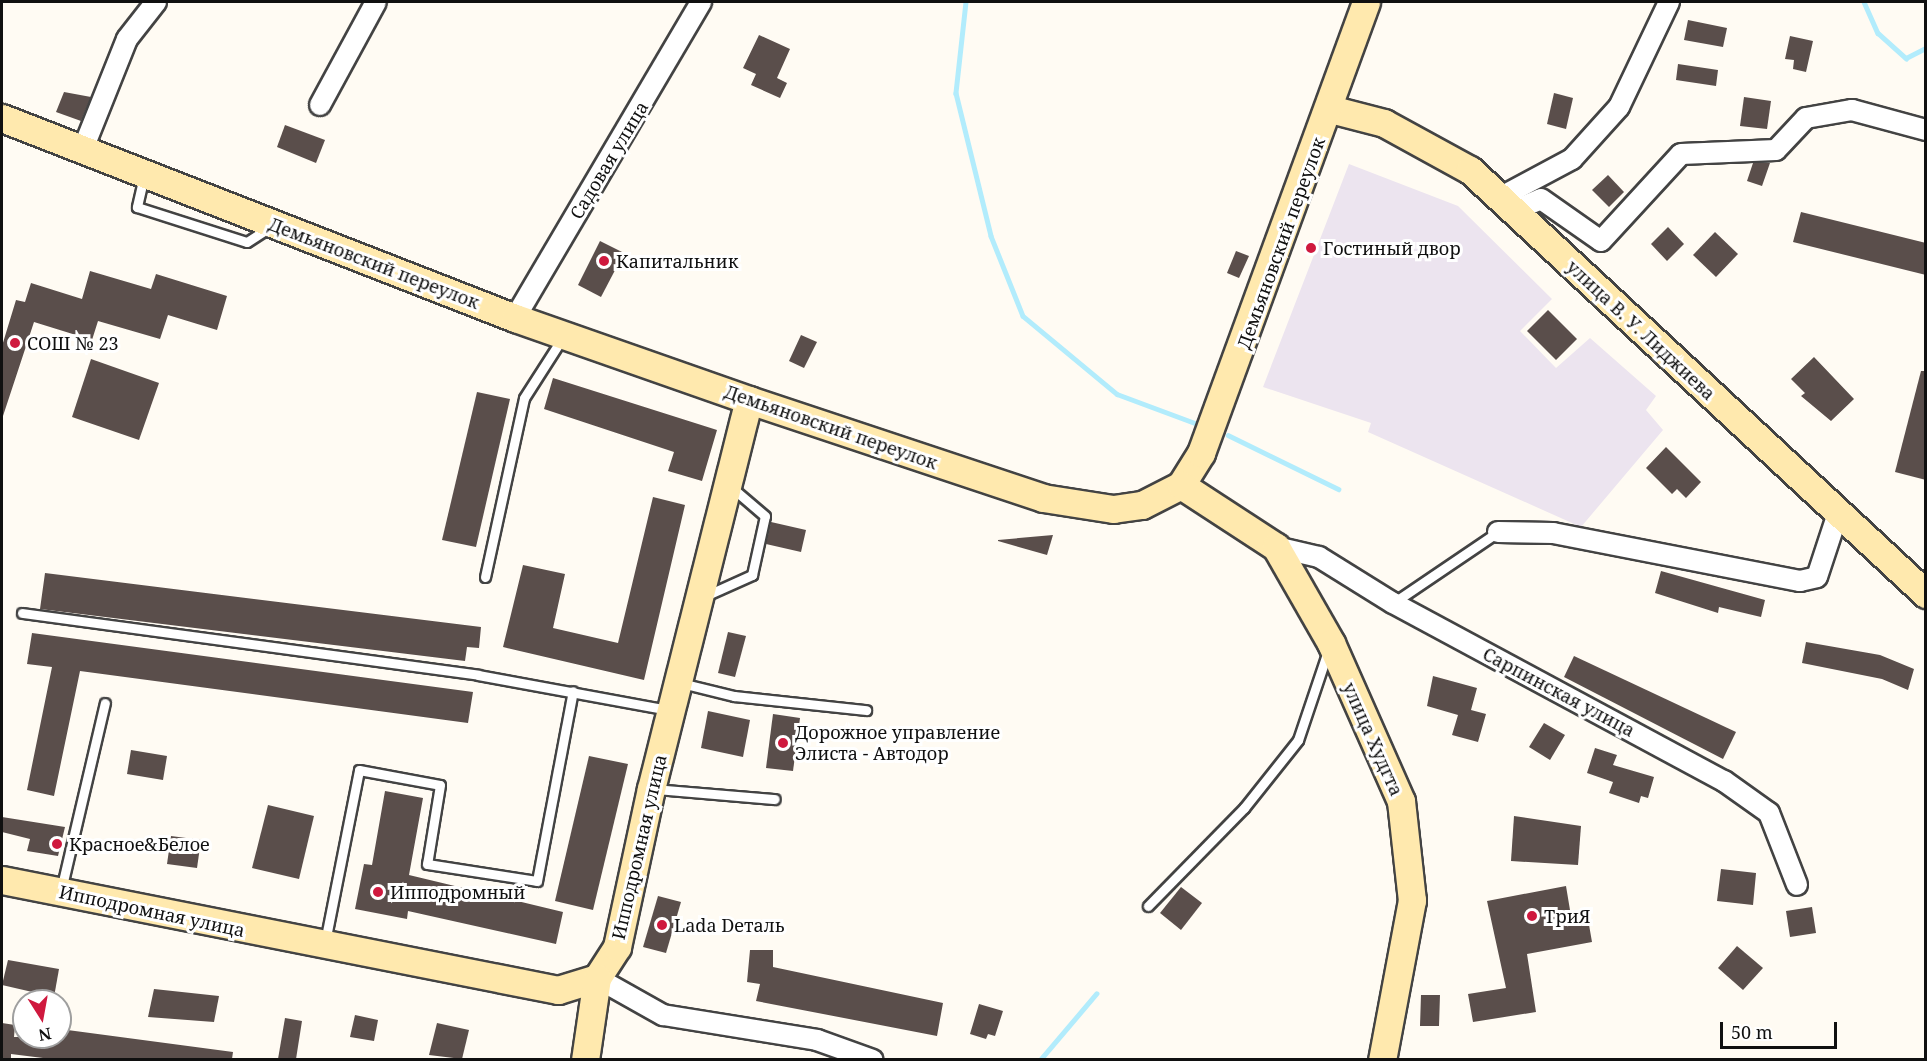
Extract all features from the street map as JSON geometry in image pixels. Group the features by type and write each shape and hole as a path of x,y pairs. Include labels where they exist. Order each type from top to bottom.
{"street":[{"path":"83,149 128,39 156,2"},
{"path":"320,105 375,2"},
{"name":"Садовая улица","path":"515,318 702,2"},
{"name":"Демьяновский переулок","path":"2,118 515,318 749,400 1079,507 1142,505 1181,484 1216,420 1330,109 1366,2"},
{"path":"1506,204 1572,159 1619,107 1669,2"},
{"name":"улица В. У. Лиджиева","path":"1330,109 1384,123 1470,170 1926,594"},
{"path":"1506,204 1540,200 1601,241 1682,154 1776,150 1806,118 1852,110 1926,130"},
{"name":"Ипподромная улица","path":"2,880 324,947 558,990 597,978 617,946 670,710 749,400"},
{"name":"улица Худгта","path":"1181,484 1276,547 1331,643 1401,801 1412,900 1383,1059"},
{"path":"1498,532 1564,535 1800,581 1816,577 1838,513"},
{"name":"Сарпинская улица","path":"1276,547 1319,557 1393,603 1724,781 1769,813 1797,885"},
{"path":"585,1059 597,978 663,1015 817,1040 873,1059"}],"lane":[{"path":"485,577 524,398 564,334"},
{"path":"698,599 752,575 765,516 728,484"},
{"path":"1393,603 1498,532"},
{"path":"22,613 573,691 670,710"},
{"path":"1148,906 1244,808 1298,740 1331,643"},
{"path":"678,682 735,696 866,710"},
{"path":"324,947 359,770 440,785 427,864 537,882 573,691"},
{"path":"60,892 105,702"},
{"path":"651,789 775,799"}],"shaded area":[{"path":"1349,164 1458,206 1552,299 1520,331 1556,368 1590,338 1656,396 1646,410 1663,430 1581,527 1368,432 1371,423 1263,387"}],"building":[{"path":"1688,20 1727,28 1723,47 1684,40"},
{"path":"759,35 790,49 777,78 787,83 780,98 751,85 756,74 743,68"},
{"path":"1790,36 1813,41 1806,72 1793,69 1794,60 1785,59"},
{"path":"1678,64 1718,70 1716,86 1676,80"},
{"path":"64,92 91,97 81,121 56,112"},
{"path":"1554,93 1573,98 1566,129 1547,124"},
{"path":"1744,97 1771,101 1767,129 1740,126"},
{"path":"285,125 325,140 316,163 277,147"},
{"path":"1753,163 1770,163 1762,186 1747,181"},
{"path":"1608,175 1624,192 1609,207 1592,190"},
{"path":"1801,212 1926,243 1926,275 1793,242"},
{"path":"1668,227 1684,244 1667,261 1651,244"},
{"path":"1715,232 1738,254 1716,277 1693,255"},
{"path":"600,241 624,253 601,297 578,285"},
{"path":"1236,251 1249,256 1239,278 1227,273"},
{"name":"СОШ № 23","path":"90,271 151,289 156,274 227,296 217,330 168,315 160,339 98,321 92,340 34,322 2,419 2,346 16,300 25,302 31,283 82,299"},
{"path":"1548,310 1577,339 1556,360 1527,331"},
{"path":"801,335 817,342 804,368 789,361"},
{"path":"1814,357 1854,399 1831,421 1801,396 1805,393 1791,379"},
{"name":"СОШ № 23","path":"91,359 159,383 139,440 72,417"},
{"path":"1921,371 1926,371 1926,480 1895,472"},
{"path":"553,378 717,430 702,481 668,471 674,452 544,409"},
{"path":"477,392 510,399 476,547 442,540"},
{"path":"1666,447 1701,482 1686,498 1677,489 1672,494 1646,468"},
{"path":"653,497 685,505 644,680 503,647 523,565 565,574 553,628 618,643"},
{"path":"771,522 806,530 801,552 766,544"},
{"path":"1053,535 1047,555 998,541 998,540"},
{"path":"1661,571 1765,600 1761,617 1719,607 1718,613 1655,593"},
{"path":"45,573 481,627 479,648 467,647 465,661 40,609"},
{"path":"728,632 746,636 735,677 718,673"},
{"path":"32,633 473,692 468,723 80,671 54,796 27,790 52,667 27,664"},
{"path":"1806,642 1880,655 1914,669 1908,690 1882,679 1802,663"},
{"path":"1574,656 1736,732 1723,759 1564,677"},
{"path":"1433,676 1477,688 1471,710 1486,714 1478,742 1452,735 1458,715 1427,706"},
{"path":"708,711 750,720 743,757 701,748"},
{"name":"Дорожное управление Элиста - Автодор","path":"773,714 800,718 793,771 766,768"},
{"path":"1544,723 1565,735 1550,760 1529,747"},
{"path":"1595,748 1617,755 1613,765 1654,777 1648,798 1641,796 1639,803 1609,793 1613,782 1587,773"},
{"path":"131,750 167,756 163,780 127,774"},
{"path":"589,756 628,764 593,910 555,901"},
{"path":"385,791 423,798 409,875 563,912 556,944 408,911 407,919 355,909 364,864 372,865"},
{"path":"268,805 314,816 299,879 252,868"},
{"path":"1514,816 1581,826 1578,865 1511,861"},
{"path":"2,817 65,827 58,856 27,851 30,839 2,832"},
{"path":"171,836 201,840 197,868 167,864"},
{"path":"1721,869 1756,873 1753,905 1717,901"},
{"path":"1566,886 1572,922 1588,919 1592,942 1527,954 1536,1012 1473,1022 1468,994 1506,988 1487,901"},
{"path":"1181,887 1202,903 1181,930 1160,913"},
{"name":"Lada Dеталь","path":"658,896 681,902 666,953 643,947"},
{"path":"1812,907 1816,933 1790,937 1786,911"},
{"path":"1737,946 1763,968 1743,990 1718,968"},
{"path":"750,950 773,950 773,967 943,1003 937,1036 756,1001 760,984 747,982"},
{"path":"8,960 59,969 55,989 19,989 2,985"},
{"path":"154,989 219,996 214,1022 148,1017"},
{"path":"1421,995 1440,995 1439,1026 1420,1026"},
{"path":"979,1004 1003,1011 995,1036 988,1034 986,1039 970,1034"},
{"path":"355,1015 378,1020 374,1041 350,1037"},
{"path":"285,1018 302,1021 296,1059 278,1059"},
{"path":"2,1023 12,1025 12,1049 72,1049 72,1031 233,1052 232,1059 51,1059 11,1054 11,1059 2,1059"},
{"path":"437,1023 469,1030 462,1059 429,1055"}],"waterway":[{"path":"966,2 956,93 991,236 1023,316 1117,394 1203,426"},
{"path":"1864,2 1878,33 1906,58 1926,48"},
{"path":"1228,435 1338,489"},
{"path":"1040,1060 1096,994"}],"place":[{"name":"Гостиный двор","path":"1311,248"},
{"name":"Капитальник","path":"604,261"},
{"name":"СОШ № 23","path":"15,343"},
{"name":"Дорожное управление Элиста - Автодор","path":"783,743"},
{"name":"Красное&Белое","path":"57,844"},
{"name":"Ипподромный","path":"378,892"},
{"name":"ТриЯ","path":"1532,916"},
{"name":"Lada Dеталь","path":"662,925"}]}
